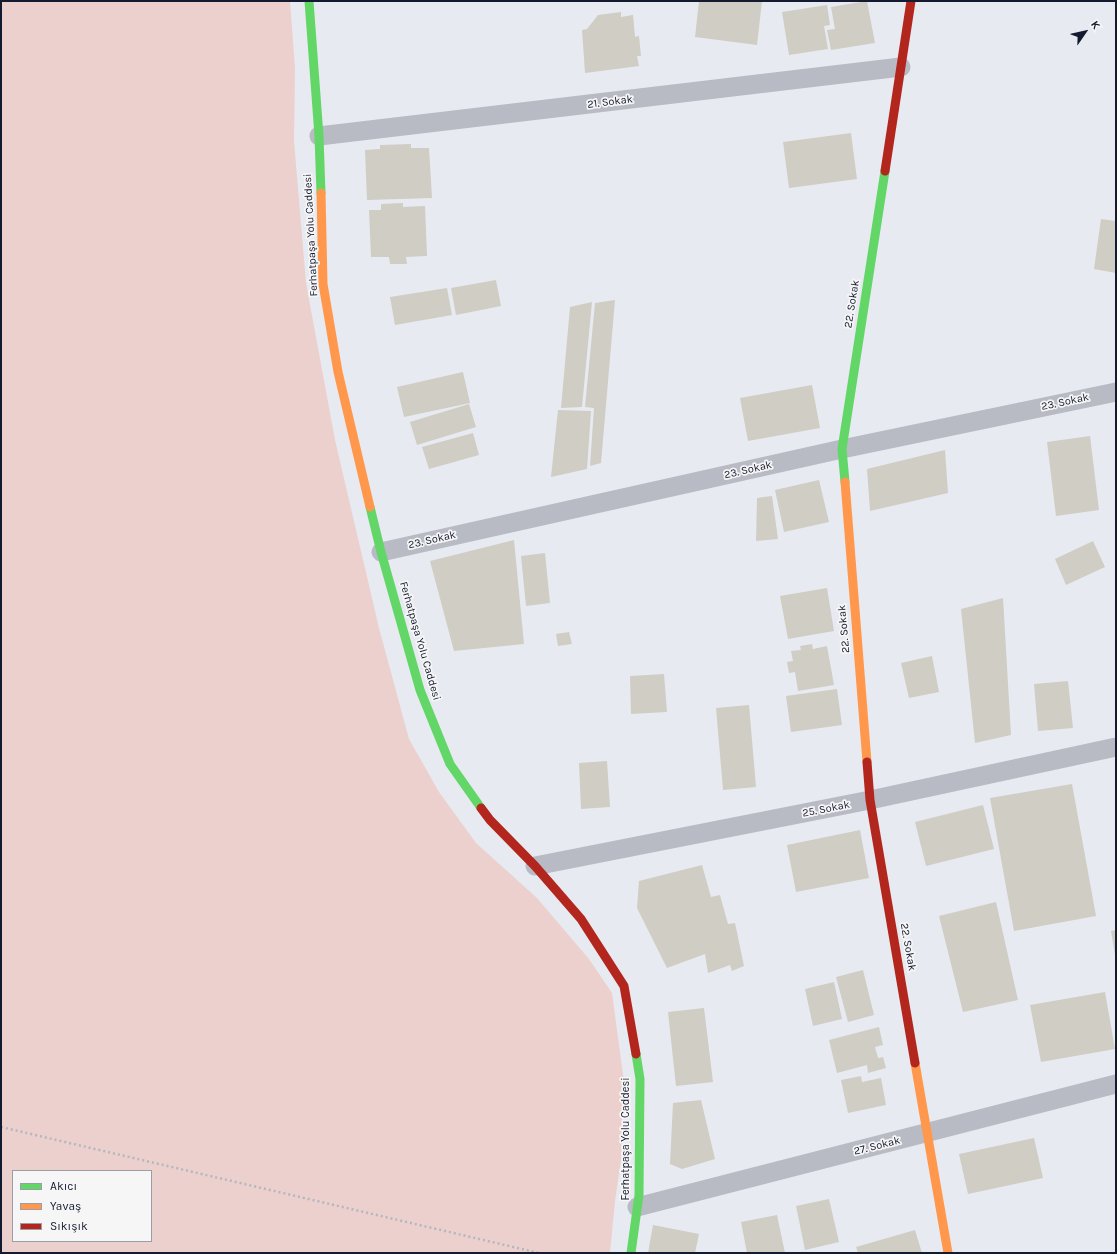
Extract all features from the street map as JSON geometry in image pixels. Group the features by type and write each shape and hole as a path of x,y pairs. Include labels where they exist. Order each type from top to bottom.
{"main road":[{"name":"Ferhatpaşa Yolu Caddesi","path":"309,1 319,136 323,284 338,372 382,552 420,690 450,764 490,820 535,866 581,919 624,986 640,1079 639,1194 631,1253"},
{"name":"22. Sokak","path":"911,1 842,449 870,800 948,1253"}],"street":[{"name":"21. Sokak","path":"319,136 901,67"},
{"name":"23. Sokak","path":"382,552 842,449 1116,392"},
{"name":"25. Sokak","path":"535,866 870,800 1116,747"},
{"name":"27. Sokak","path":"637,1207 1116,1084"}],"path":[{"path":"1,1127 539,1253"}],"shaded area":[{"path":"1,1 290,1 295,68 294,141 306,283 335,440 379,628 409,739 439,792 476,843 537,898 589,959 612,993 624,1082 621,1160 610,1253 1,1253"}],"building":[{"path":"699,1 762,1 757,45 695,37"},
{"path":"867,1 875,43 831,50 827,30 835,29 831,7"},
{"path":"827,5 830,25 824,26 828,49 789,55 782,12"},
{"path":"621,12 621,17 633,15 635,37 639,36 641,56 637,56 639,66 585,73 582,30 587,29 598,15"},
{"path":"851,133 857,179 789,188 783,142"},
{"path":"411,144 411,148 429,148 432,198 367,200 365,150 380,149 380,145"},
{"path":"403,203 403,207 425,206 427,256 406,257 407,264 390,264 389,257 371,257 369,210 381,210 381,204"},
{"path":"1101,219 1116,221 1116,273 1094,269"},
{"path":"496,280 501,306 456,315 451,288"},
{"path":"447,288 452,315 395,325 390,297"},
{"path":"615,300 601,463 590,466 594,408 585,407 595,303"},
{"path":"592,302 582,407 561,408 570,307"},
{"path":"463,372 470,403 404,417 397,387"},
{"path":"812,385 820,428 748,441 740,398"},
{"path":"469,404 476,427 417,445 410,422"},
{"path":"558,410 591,411 587,469 551,477"},
{"path":"473,433 479,455 429,469 422,447"},
{"path":"1090,436 1099,510 1056,516 1047,442"},
{"path":"945,450 948,493 870,511 867,469"},
{"path":"819,480 829,522 784,532 775,490"},
{"path":"772,496 778,539 756,541 757,498"},
{"path":"514,540 524,644 454,651 430,561"},
{"path":"1093,541 1105,567 1066,585 1055,559"},
{"path":"545,553 550,603 526,606 521,556"},
{"path":"827,588 834,631 788,639 780,596"},
{"path":"1003,598 1011,735 975,743 961,609"},
{"path":"569,632 572,644 558,646 556,634"},
{"path":"812,644 813,649 827,646 834,685 798,691 795,672 789,673 787,662 793,661 791,651 801,650 800,646"},
{"path":"932,656 939,692 909,698 901,663"},
{"path":"664,674 667,712 631,714 630,676"},
{"path":"1068,681 1073,728 1038,731 1034,684"},
{"path":"837,689 842,725 791,732 786,696"},
{"path":"749,705 756,787 723,790 716,708"},
{"path":"607,761 610,807 581,809 579,763"},
{"path":"1072,784 1096,916 1014,931 990,798"},
{"path":"983,805 994,849 926,866 915,822"},
{"path":"860,830 869,878 796,892 787,845"},
{"path":"702,865 711,897 720,895 728,924 735,923 744,966 732,971 730,965 708,973 705,954 667,968 637,908 639,881"},
{"path":"996,902 1018,1000 963,1012 939,916"},
{"path":"1116,930 1116,954 1115,955 1111,931"},
{"path":"863,970 874,1015 848,1022 836,977"},
{"path":"834,982 842,1019 813,1026 805,989"},
{"path":"1105,992 1115,1049 1041,1062 1030,1005"},
{"path":"704,1008 713,1082 676,1086 668,1012"},
{"path":"879,1027 883,1045 875,1047 878,1058 883,1057 886,1068 868,1073 867,1065 837,1073 829,1040"},
{"path":"861,1076 862,1082 881,1078 886,1105 848,1113 841,1080"},
{"path":"701,1100 715,1159 682,1169 670,1164 673,1103"},
{"path":"1034,1138 1043,1178 968,1194 959,1154"},
{"path":"829,1199 839,1242 805,1250 796,1206"},
{"path":"777,1215 785,1253 747,1253 741,1222"},
{"path":"653,1225 699,1234 695,1253 648,1253"},
{"path":"915,1230 922,1253 858,1253 856,1247"}],"traffic: fast":[{"path":"309,1 319,136 321,193"},
{"path":"845,482 842,449 885,171"},
{"path":"370,507 381,552 420,690 450,764 481,808"},
{"path":"631,1253 639,1195 640,1079 636,1054"}],"traffic: slow":[{"path":"321,193 323,284 338,372 370,507"},
{"path":"845,482 867,762"},
{"path":"915,1063 948,1253"}],"traffic: jam":[{"path":"885,171 911,1"},
{"path":"867,762 870,800 915,1063"},
{"path":"481,808 490,820 535,866 581,919 624,986 636,1054"}]}
